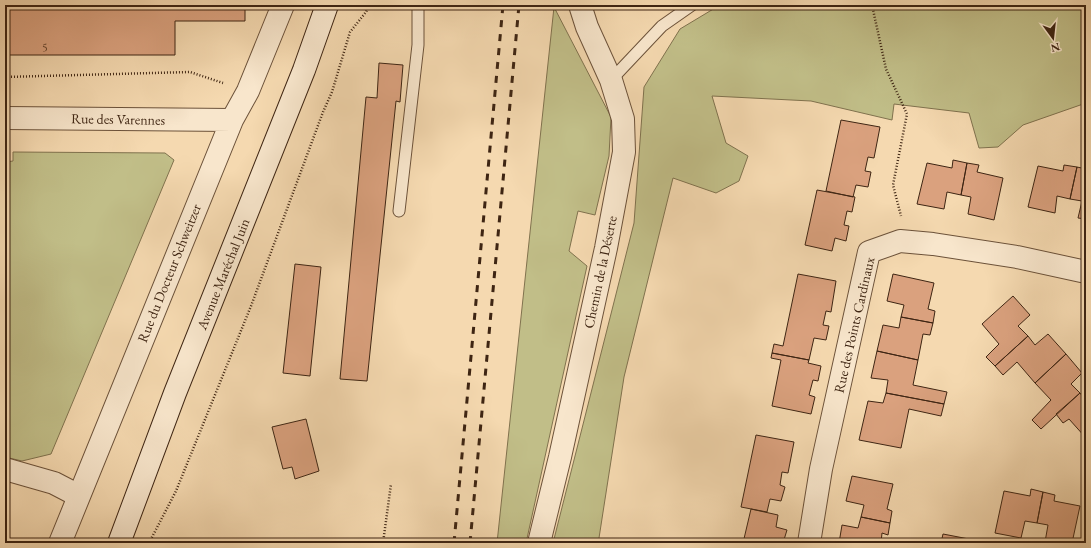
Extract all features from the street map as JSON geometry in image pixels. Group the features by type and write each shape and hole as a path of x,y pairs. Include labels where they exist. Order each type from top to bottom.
{"street":[{"name":"Rue du Docteur Schweitzer","path":"60,543 232,120 248,91 283,5"},
{"name":"Avenue Maréchal Juin","path":"119,543 175,394 304,70 327,5"},
{"name":"Chemin de la Déserte","path":"539,543 560,457 606,248 624,152 623,119 611,80 580,5"},
{"name":"Rue des Varennes","path":"5,118 232,120"},
{"name":"Rue des Points Cardinaux","path":"809,543 821,468 869,252 900,241 932,244 1017,257 1086,272"},
{"path":"5,469 54,483 79,496"}],"lane":[{"path":"399,212 418,46 418,5"},
{"path":"611,80 662,26 692,5"}],"path":[{"path":"149,543 176,491 251,306 323,112 332,92 350,32 366,12 369,5"},
{"path":"872,5 886,69 907,114 893,185 908,242"},
{"path":"5,77 190,72 248,91"},
{"path":"383,543 391,484"}],"shaded area":[{"path":"720,5 1086,5 1086,103 1023,125 998,147 979,148 969,113 894,104 892,120 811,101 712,96 726,143 748,156 739,181 716,193 673,178 624,377 599,538 595,543 553,543 634,223 644,87 680,29"},
{"path":"554,7 611,117 609,156 595,215 578,211 569,251 587,266 526,543 497,543"},
{"path":"13,152 165,153 174,160 51,454 22,461 5,457 6,162 13,161"}],"building":[{"path":"197,5 245,5 245,21 175,21 175,55 5,55 5,9 197,7"},
{"path":"379,63 403,65 400,102 396,101 367,381 340,379 366,97 377,98"},
{"path":"841,120 880,127 874,158 868,157 865,171 871,172 868,187 856,185 853,197 826,191"},
{"path":"953,160 967,163 961,195 947,192 944,209 917,204 927,163 952,168"},
{"path":"967,163 979,165 977,172 1003,178 994,220 968,214 971,197 961,195"},
{"path":"1064,165 1077,167 1070,199 1057,196 1055,213 1028,207 1038,166 1063,171"},
{"path":"1077,167 1086,169 1086,219 1078,218 1082,201 1070,199"},
{"path":"817,190 855,197 852,212 847,211 844,225 849,226 846,241 835,238 832,251 805,245"},
{"path":"295,264 321,267 310,376 283,373"},
{"path":"798,274 836,281 831,312 826,311 823,325 829,326 826,340 814,338 809,360 772,353 774,344 783,346"},
{"path":"893,274 934,283 928,309 935,311 933,323 901,317 904,305 887,301"},
{"path":"1013,296 1030,315 1018,326 1028,336 995,366 986,357 999,344 982,324"},
{"path":"901,317 933,323 930,335 923,334 918,360 877,351 883,325 899,328"},
{"path":"1048,334 1066,354 1035,383 1017,362 1003,375 995,366 1028,336 1035,345"},
{"path":"877,351 918,360 913,385 947,392 944,404 886,393 888,380 871,378"},
{"path":"772,353 809,360 808,363 821,366 818,381 813,380 809,395 815,397 811,414 772,406 781,360 771,358"},
{"path":"1066,354 1082,373 1071,384 1080,393 1041,429 1032,420 1051,400 1035,383"},
{"path":"886,393 944,404 941,416 909,409 901,448 859,440 868,401 883,403"},
{"path":"1080,393 1086,401 1086,438 1069,419 1063,423 1056,414"},
{"path":"306,419 319,471 295,479 292,467 283,469 272,427"},
{"path":"756,435 794,442 788,473 782,472 780,485 785,487 781,501 770,499 767,512 741,507"},
{"path":"852,476 893,484 887,509 892,511 890,523 861,517 864,505 846,501"},
{"path":"1031,489 1043,492 1037,523 1025,521 1021,538 995,533 1004,491 1030,496"},
{"path":"1043,492 1055,495 1054,501 1080,506 1072,543 1045,542 1048,525 1037,523"},
{"path":"751,509 778,515 776,527 787,530 783,543 743,543"},
{"path":"861,517 890,523 888,535 882,533 881,543 839,543 842,525 858,528"},
{"path":"943,534 974,540 973,543 941,543"}],"railway":[{"path":"454,543 503,5"},
{"path":"470,543 519,5"}]}
